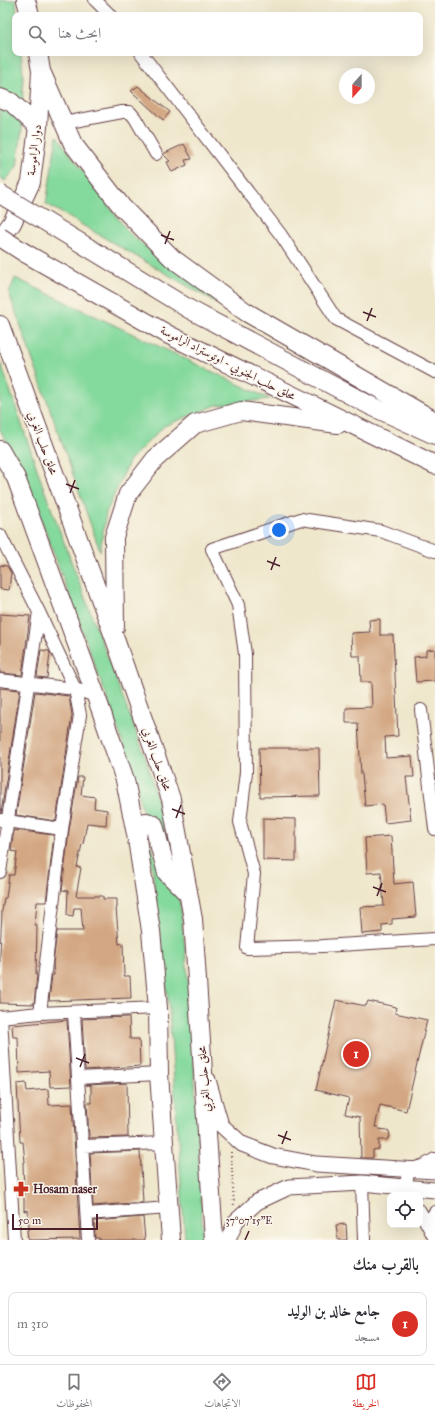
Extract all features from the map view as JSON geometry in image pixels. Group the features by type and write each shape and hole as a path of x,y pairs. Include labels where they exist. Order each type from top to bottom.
{"highway":[{"path":"26,0 29,12"},
{"name":"دوار الراموسة","path":"0,238 12,223 30,182 38,127 41,71 38,56"},
{"path":"41,71 74,144 122,207 172,258 246,312 435,421"},
{"path":"0,98 12,102 38,127"},
{"path":"0,194 189,309 371,406 435,435"},
{"name":"محلق حلب الجنوبي - اوتوستراد الراموسة","path":"0,238 169,335 435,465"},
{"name":"محلق حلب الغربي","path":"0,325 116,642 171,799 193,919 214,1240"},
{"path":"116,642 114,537 128,494 155,459 195,424 240,411 353,426"},
{"path":"0,450 16,478 96,696 125,780 137,839 151,931 158,1008 159,1074 171,1240"},
{"path":"137,839 139,824 147,822 154,825 167,873 188,894"}],"main road":[{"path":"203,1063 221,1125 242,1144 274,1156 316,1164 435,1171"},
{"path":"228,1240 235,1224 257,1202 289,1187 362,1183 408,1191 435,1190"}],"street":[{"path":"95,0 107,12"},
{"path":"143,56 281,234 336,319 435,372"},
{"path":"64,123 122,112 130,112 156,154"},
{"path":"435,551 381,531 301,519 212,549 238,605 246,654 246,772 240,822 254,874 247,948 323,946 435,939"},
{"path":"0,535 75,689 80,715 62,829 40,1013"},
{"path":"0,872 4,820 28,684 38,612"},
{"path":"0,680 75,689 96,696"},
{"path":"421,710 431,747 435,829"},
{"path":"4,820 62,829"},
{"path":"14,1240 0,1017 40,1013 74,1013 158,1008"},
{"path":"74,1013 88,1240"},
{"path":"78,1078 159,1074"},
{"path":"82,1146 164,1143"},
{"path":"408,1191 410,1170 424,1166 435,1159"},
{"path":"362,1183 364,1240"},
{"path":"87,1214 169,1208"},
{"path":"433,1235 433,1215 435,1212"},
{"path":"423,1217 433,1235"}],"path":[{"path":"230,1133 235,1224"}],"green space":[{"path":"0,0 16,0 17,12 12,12 12,56 21,56 23,73 22,128 17,167 5,181 0,178"},
{"path":"57,136 129,233 174,270 284,342 46,204"},
{"path":"15,278 270,399 217,405 164,426 130,460 106,513 100,551 9,293"},
{"path":"0,361 45,492 146,759 174,863 143,814 134,775 25,475 0,430"},
{"path":"148,833 160,873 180,901 193,1044 203,1240 185,1240 169,1009"}],"building":[{"path":"138,86 170,112 163,120 131,91"},
{"path":"184,144 192,159 185,160 187,165 172,172 167,162 170,161 163,154"},
{"path":"0,565 7,566 11,573 9,590 0,589"},
{"path":"0,614 30,616 22,675 0,673"},
{"path":"380,619 380,635 393,635 398,736 385,737 386,758 412,756 414,777 406,777 411,820 385,823 383,804 365,806 361,774 358,723 346,723 346,708 372,707 371,682 361,682 360,656 352,656 351,633 370,632 369,620"},
{"path":"435,649 435,681 416,682 414,657 426,656 426,650"},
{"path":"41,650 49,651 50,654 47,678 37,677"},
{"path":"0,688 20,690 1,813 0,813"},
{"path":"35,692 69,696 72,715 56,821 16,815"},
{"path":"259,748 319,748 320,796 260,797"},
{"path":"78,777 83,777 81,795 95,797 94,808 107,810 106,825 87,823 77,867 81,868 76,896 103,896 103,899 117,899 116,908 119,944 123,943 124,976 130,976 131,998 49,1001 52,975 54,975 53,964 57,931 83,931 81,908 74,908 73,916 67,915 68,891 62,890 69,830"},
{"path":"263,818 296,819 296,861 263,860"},
{"path":"14,830 54,835 46,902 37,902 35,925 37,925 37,975 34,1004 0,1003 2,911 4,898 6,898 9,875 14,875 17,852 11,851"},
{"path":"391,836 394,884 413,882 416,917 392,919 392,924 382,925 382,932 362,934 360,907 384,906 381,872 367,873 365,838"},
{"path":"336,1000 366,1006 368,1001 396,1007 395,1013 427,1020 406,1111 380,1105 375,1127 389,1131 390,1137 386,1140 379,1140 379,1149 373,1150 373,1158 361,1158 360,1117 345,1114 349,1098 316,1090"},
{"path":"129,1017 130,1039 139,1039 140,1066 85,1070 82,1019"},
{"path":"67,1020 71,1086 50,1087 49,1071 19,1073 18,1037 13,1037 12,1025"},
{"path":"26,1083 27,1091 48,1089 49,1105 72,1104 80,1239 28,1240 28,1210 24,1211 23,1162 25,1162 23,1142 20,1142 17,1084"},
{"path":"127,1083 128,1137 89,1138 87,1103 91,1103 91,1085 86,1085"},
{"path":"140,1151 143,1202 93,1206 90,1153"},
{"path":"143,1217 145,1240 99,1240 99,1238 95,1238 94,1221"},
{"path":"346,1224 347,1240 338,1240 336,1225"}],"place":[{"name":"جامع خالد بن الوليد","path":"356,1054"},
{"name":"Hosam naser","path":"21,1189"}]}
